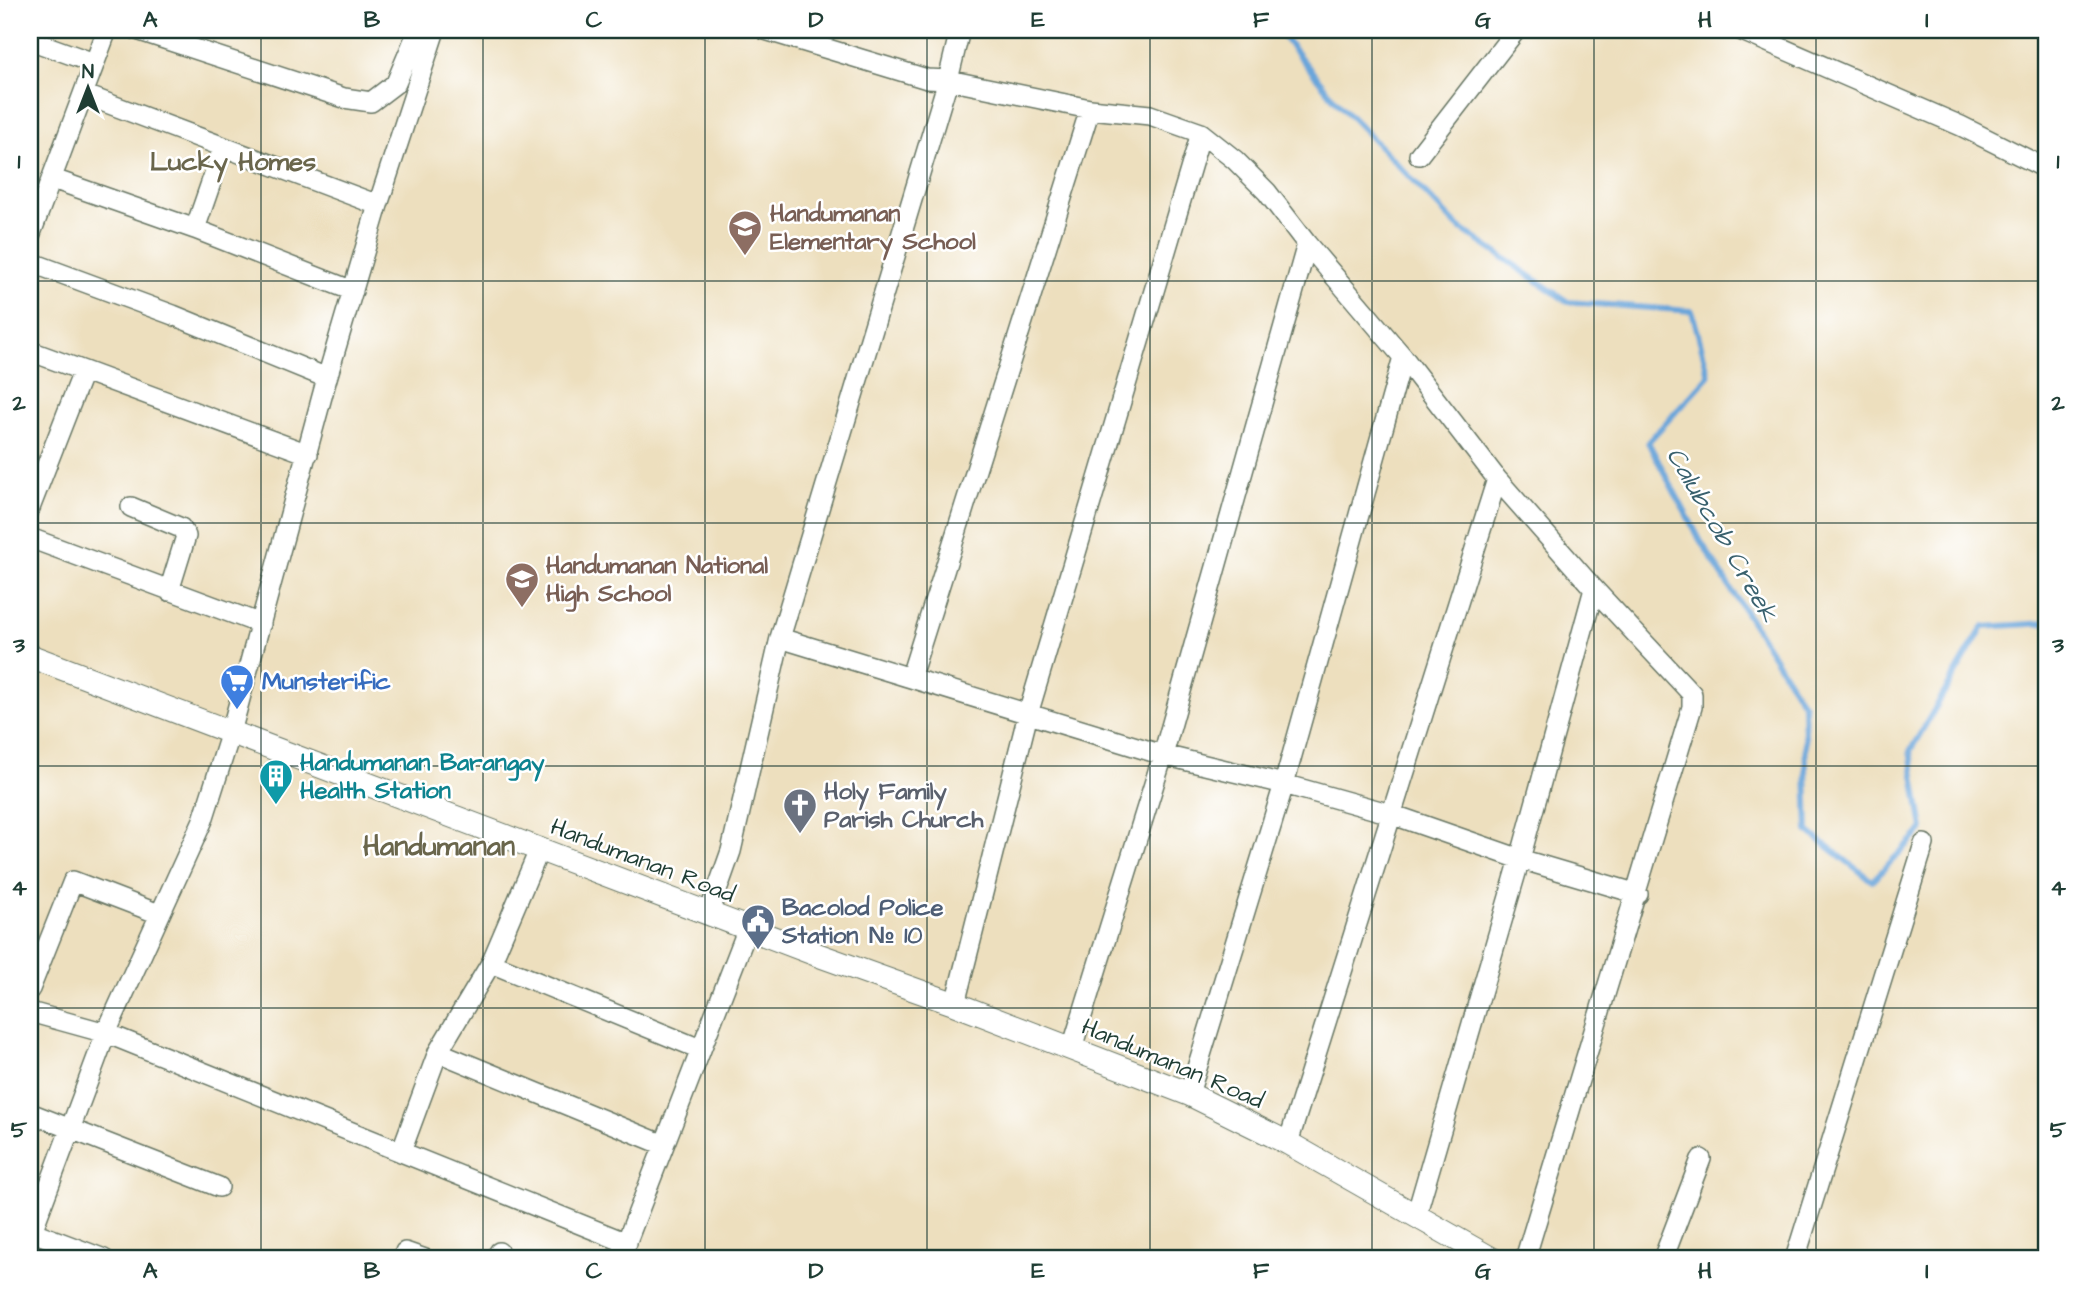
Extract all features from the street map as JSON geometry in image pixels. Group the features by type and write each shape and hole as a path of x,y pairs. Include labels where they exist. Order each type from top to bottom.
{"street":[{"path":"30,236 107,30"},
{"path":"137,30 344,98 371,102 396,83 423,33"},
{"path":"765,30 927,79 947,80 1090,109 1150,115 1201,133 1236,160 1267,192 1307,244 1404,357 1497,479 1594,589 1688,686 1694,700 1525,1259"},
{"path":"709,913 731,851 780,638 960,30"},
{"path":"1419,155 1516,30"},
{"path":"1740,30 1961,126 2047,169"},
{"path":"104,1259 31,1237 106,1033 203,820 231,732 327,378 378,205 423,33"},
{"path":"30,40 94,63"},
{"path":"83,94 378,205"},
{"path":"911,677 1090,109"},
{"path":"955,1004 1028,714 1201,133"},
{"path":"195,229 223,148"},
{"path":"53,179 195,229 353,291"},
{"path":"1072,1048 1163,755 1307,244"},
{"path":"30,262 173,315 327,378"},
{"path":"30,351 308,454"},
{"path":"1189,1094 1284,784 1404,357"},
{"path":"30,508 83,372"},
{"path":"1288,1143 1497,479"},
{"path":"131,507 181,528 186,536 169,591"},
{"path":"30,538 261,624"},
{"path":"1416,1216 1520,859 1594,589"},
{"path":"780,638 1163,755 1284,784 1391,814 1520,859 1637,894"},
{"name":"Handumanan Road","path":"30,656 1189,1094 1288,1143 1492,1259"},
{"path":"1795,1259 1924,844"},
{"path":"401,1153 438,1052 491,963 540,848"},
{"path":"30,989 73,881 159,915"},
{"path":"30,1012 106,1033 401,1153 624,1251 748,928"},
{"path":"491,963 700,1049"},
{"path":"438,1052 664,1145"},
{"path":"30,1113 219,1186"},
{"path":"1663,1259 1701,1159"},
{"path":"405,1252 425,1259"}],"waterway":[{"name":"Calubcob Creek","path":"1278,30 1335,100 1457,226 1568,302 1692,311 1709,376 1648,442 1700,540 1804,705 1808,831 1872,881 1923,829 1910,751 1983,627 2047,623"}],"place":[{"name":"Handumanan Elementary School","path":"745,257"},
{"name":"Handumanan National High School","path":"522,609"},
{"name":"Munsterific","path":"237,711"},
{"name":"Handumanan Barangay Health Station","path":"276,806"},
{"name":"Holy Family Parish Church","path":"800,835"},
{"name":"Bacolod Police Station № 10","path":"758,951"}],"district":[{"name":"Lucky Homes","path":"233,161"},
{"name":"Handumanan","path":"439,845"}]}
